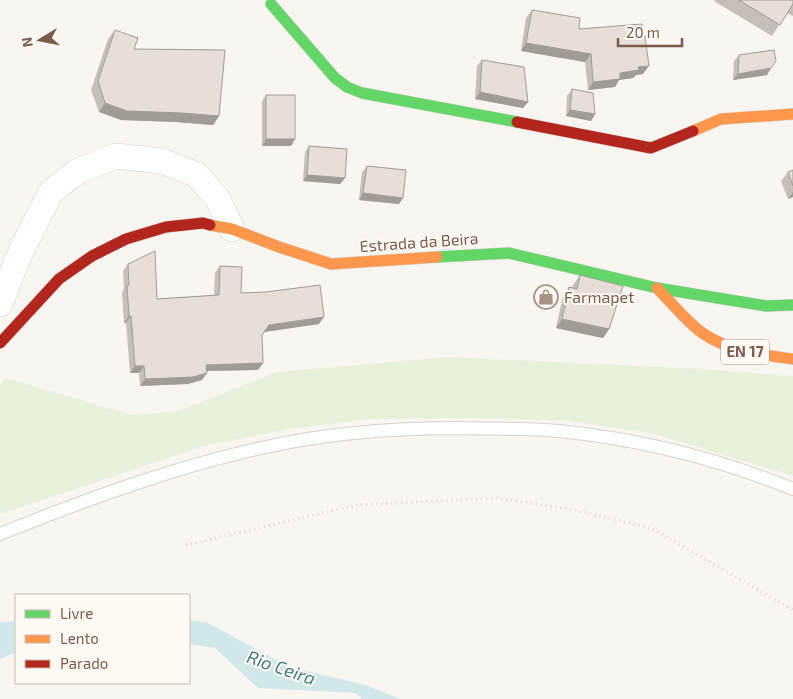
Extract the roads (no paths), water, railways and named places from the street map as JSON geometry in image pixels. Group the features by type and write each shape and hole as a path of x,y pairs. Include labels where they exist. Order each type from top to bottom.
{"main road":[{"path":"271,4 336,78 347,87 362,93 651,148 721,119 793,114"},
{"name":"Estrada da Beira","path":"0,343 59,279 92,256 126,239 166,227 203,223 232,229 331,264 509,253 657,288 766,306 793,305"},
{"name":"EN 17","path":"657,288 704,329 728,346 751,353 793,359"},
{"path":"722,309 737,300"}],"street":[{"path":"0,304 21,251 51,192 78,170 116,156 162,161 197,175 217,198 232,229"}],"lane":[{"path":"0,534 131,484 224,456 302,440 397,430 513,429 558,431 596,436 634,442 696,457 793,489"}],"water":[{"name":"Rio Ceira","path":"190,620 206,622 289,667 366,685 400,699 362,699 356,693 258,688 215,648 190,644"},
{"path":"15,621 15,652 0,659 0,622"}],"place":[{"name":"Farmapet","path":"546,297"}]}
